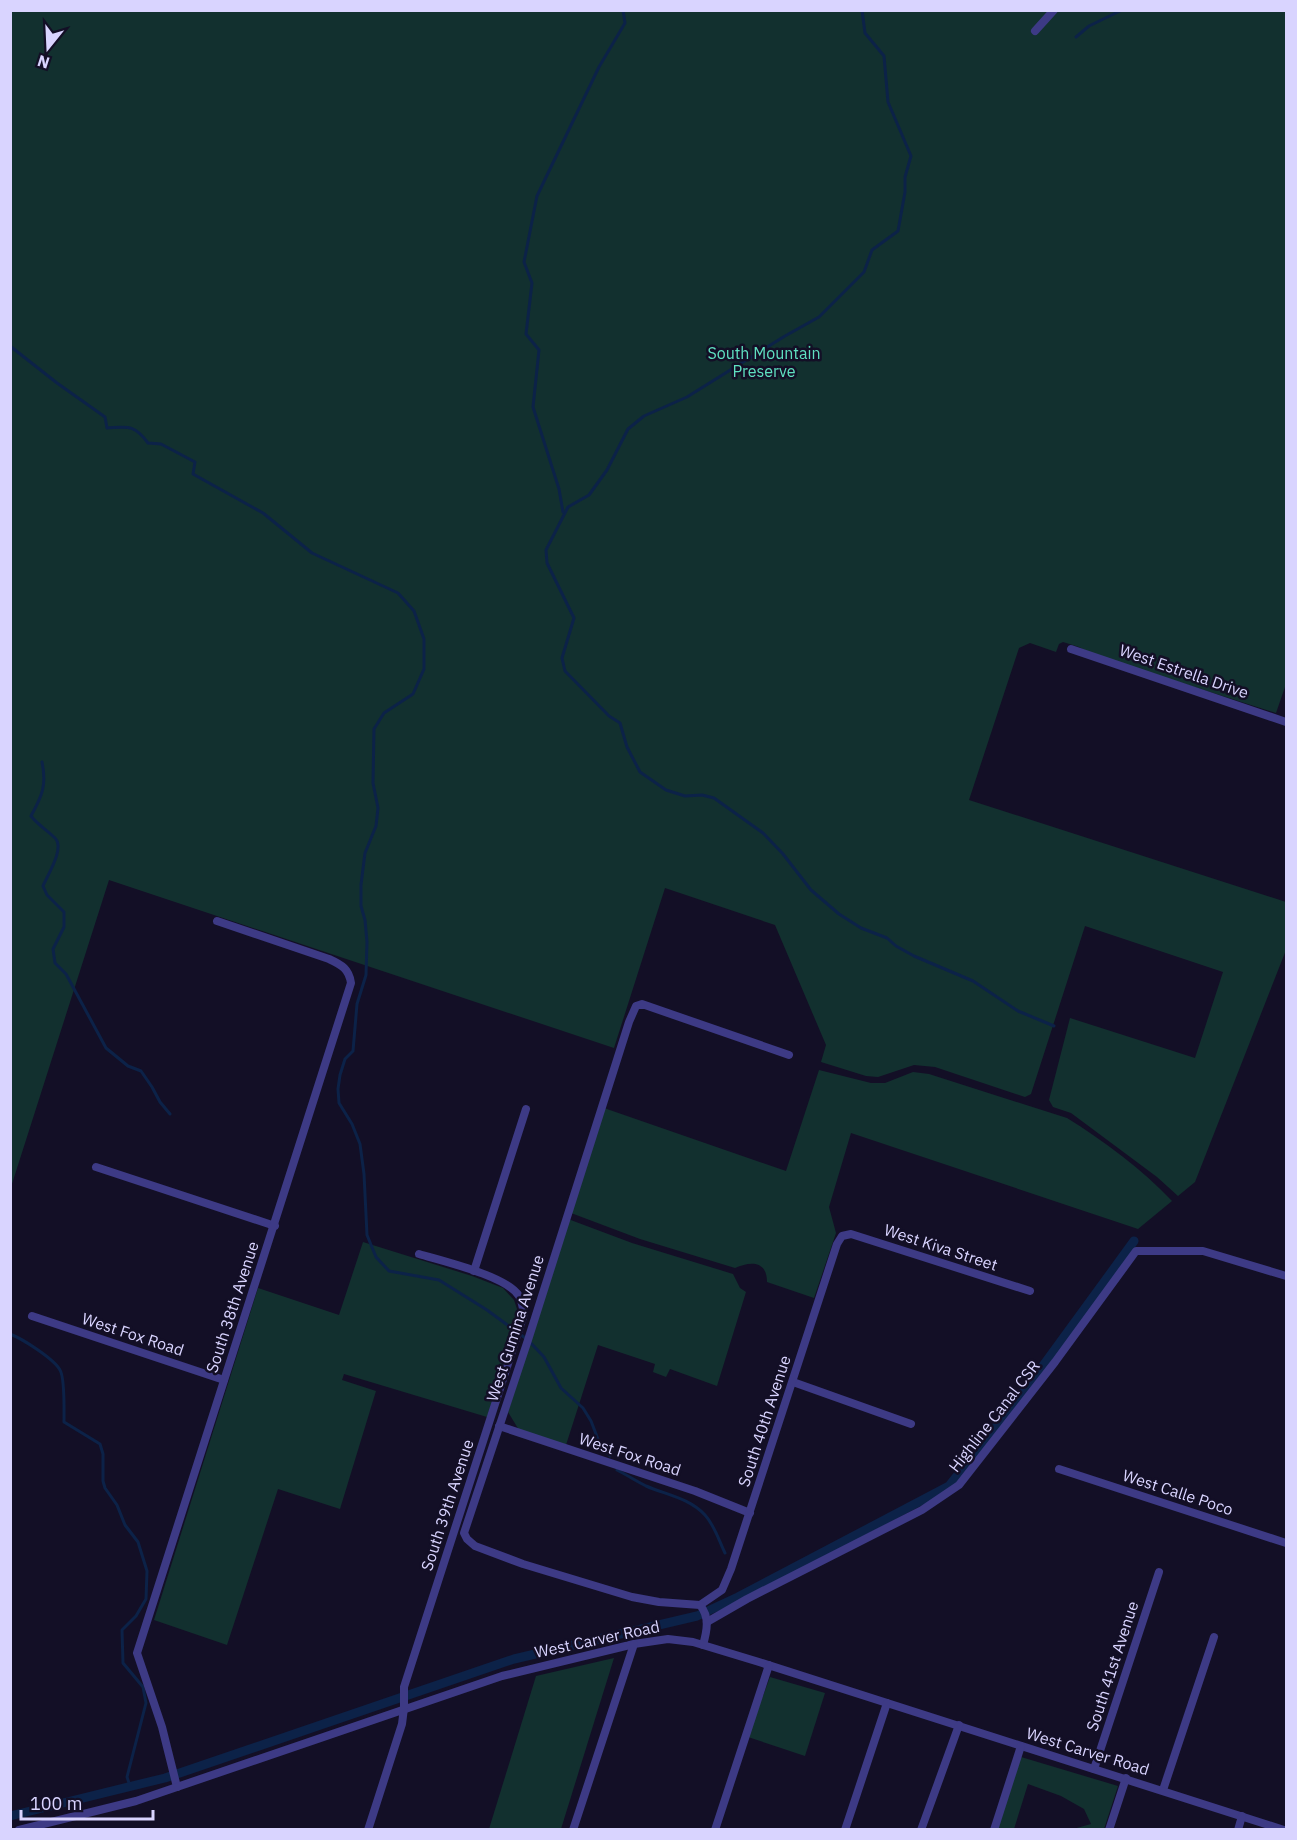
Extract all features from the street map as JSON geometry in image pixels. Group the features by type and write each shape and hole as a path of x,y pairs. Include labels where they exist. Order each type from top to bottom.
{"street":[{"path":"1035,31 1054,10"},
{"name":"West Estrella Drive","path":"1071,649 1287,722"},
{"name":"South 38th Avenue","path":"177,1784 162,1727 137,1653 351,983 349,973 343,966 329,959 217,921"},
{"name":"West Gumina Avenue","path":"702,1607 632,1597 523,1564 475,1546 464,1533 636,1006 642,1004 789,1054"},
{"path":"474,1271 526,1108"},
{"path":"96,1167 275,1226"},
{"name":"West Kiva Street","path":"842,1236 850,1234 1030,1291"},
{"name":"South 40th Avenue","path":"702,1607 722,1590 750,1513 837,1245 842,1236"},
{"name":"Highline Canal CSR","path":"707,1622 747,1599 922,1510 959,1485 1055,1362 1136,1251 1203,1251 1287,1276"},
{"name":"South 39th Avenue","path":"368,1830 402,1724 403,1691 524,1314 519,1296 508,1285 474,1271 419,1254"},
{"name":"West Fox Road","path":"32,1316 224,1380"},
{"path":"793,1382 910,1424"},
{"name":"West Fox Road","path":"499,1426 695,1491 750,1513"},
{"name":"West Calle Poco","path":"1059,1468 1287,1543"},
{"name":"South 41st Avenue","path":"1095,1769 1159,1572"},
{"path":"702,1607 708,1630 703,1645"},
{"path":"1162,1790 1214,1637"},
{"name":"West Carver Road","path":"19,1830 136,1801 177,1784 404,1705 502,1676 634,1644 668,1639 703,1645 769,1665 1284,1830"},
{"path":"573,1830 634,1644"},
{"path":"715,1830 769,1665"},
{"path":"845,1830 887,1703"},
{"path":"921,1830 959,1725"},
{"path":"994,1830 1021,1746"},
{"path":"1109,1830 1126,1778"},
{"path":"1238,1830 1242,1816"}],"green space":[{"name":"South Mountain Preserve","path":"11,11 1286,11 1286,684 1276,713 1094,655 1063,642 1059,644 1056,652 1030,643 1019,648 969,800 1286,902 1286,950 1195,1182 1178,1196 1157,1177 1071,1113 1053,1107 1049,1100 1070,1018 1195,1058 1223,972 1085,926 1031,1094 1025,1097 935,1067 914,1065 878,1077 866,1076 821,1062 826,1045 775,925 665,888 614,1048 109,880 11,1187"},
{"path":"819,1070 871,1083 885,1083 913,1072 929,1074 1067,1118 1122,1156 1172,1201 1138,1229 851,1133 829,1207 836,1233 814,1298 767,1282 764,1270 757,1264 735,1268 640,1239 571,1213 604,1108 786,1171"},
{"path":"568,1219 632,1243 733,1274 740,1288 746,1292 717,1386 670,1369 666,1377 653,1372 655,1364 598,1345 566,1445 519,1430 508,1412"},
{"path":"363,1242 472,1276 503,1288 514,1300 519,1315 487,1417 344,1374 342,1380 376,1391 340,1509 278,1489 227,1645 154,1620 258,1288 339,1315"},
{"path":"614,1658 561,1829 489,1829 536,1676"},
{"path":"770,1677 825,1693 805,1756 748,1737"},
{"path":"1021,1757 1118,1786 1104,1829 1073,1829 1091,1824 1084,1809 1061,1796 1028,1784 1014,1829 997,1830"}],"waterway":[{"path":"563,512 559,489 533,407 539,350 526,334 532,283 524,262 537,196 599,67 625,23 623,10"},
{"path":"862,10 865,33 884,56 888,102 911,156 905,177 905,192 898,231 872,250 864,272 819,317 687,397 644,416 628,429 607,470 589,495 568,507 546,550 547,563 574,618 562,658 565,671 609,716 620,723 627,747 640,772 666,790 685,796 702,795 714,798 763,833 811,890 839,914 861,928 887,938 914,956 973,981 1018,1011 1054,1026"},
{"path":"1076,37 1089,26 1122,10"},
{"path":"10,346 105,417 107,428 130,428 139,432 148,443 161,444 195,462 193,474 263,513 312,553 398,593 414,611 424,639 424,669 413,694 384,713 374,729 373,783 378,808 376,826 365,853 361,885 361,906 367,942 366,975 357,1004 353,1051 345,1059 338,1089 339,1103 352,1124 360,1144 367,1235 376,1257 389,1271 439,1280 487,1310 528,1340 544,1357 561,1388 583,1408 591,1421 601,1447 610,1456"},
{"path":"42,762 44,777 42,790 31,816 58,842 57,854 43,886 47,895 64,912 64,927 53,949 55,963 66,974 106,1048 128,1066 141,1071 170,1114"},
{"path":"10,1816 165,1778 514,1659 697,1616 738,1597 949,1486 1032,1381 1134,1241"},
{"path":"10,1334 38,1350 60,1370 64,1422 100,1444 103,1454 105,1488 117,1505 125,1525 138,1542 147,1571 146,1599 136,1616 122,1630 123,1663 143,1687 146,1703 127,1777 130,1786"},
{"path":"617,1470 646,1486 699,1509 712,1524 725,1553"}]}
